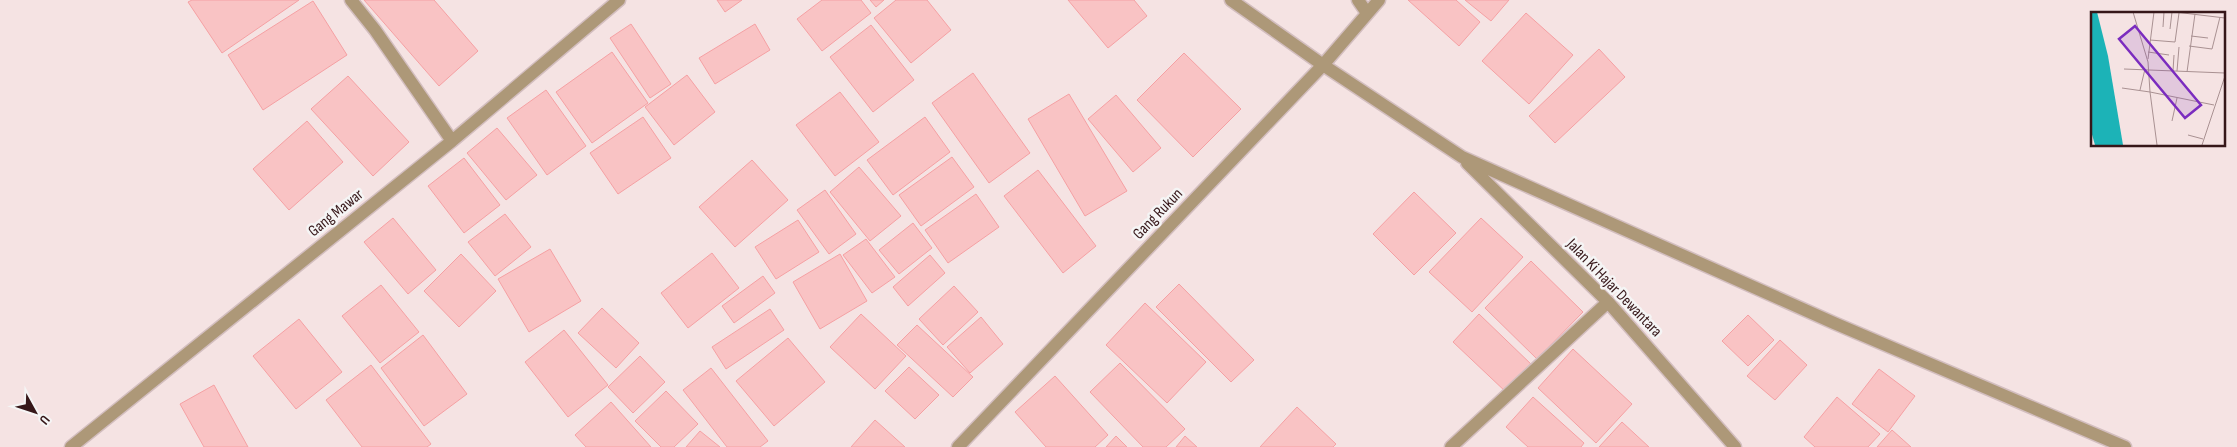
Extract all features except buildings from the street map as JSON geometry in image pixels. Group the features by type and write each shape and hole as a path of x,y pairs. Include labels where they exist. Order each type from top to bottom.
{"street":[{"path":"351,0 375,30 452,141"},
{"name":"Gang Mawar","path":"71,447 452,141 619,0"},
{"path":"1231,0 1322,65 1462,158 1834,323 2125,447"},
{"path":"1358,0 1368,13"},
{"name":"Gang Rukun","path":"958,447 1322,65 1379,0"},
{"name":"Jalan Ki Hajar Dewantara","path":"1462,158 1608,302 1736,447"},
{"path":"1451,447 1608,302"}]}
